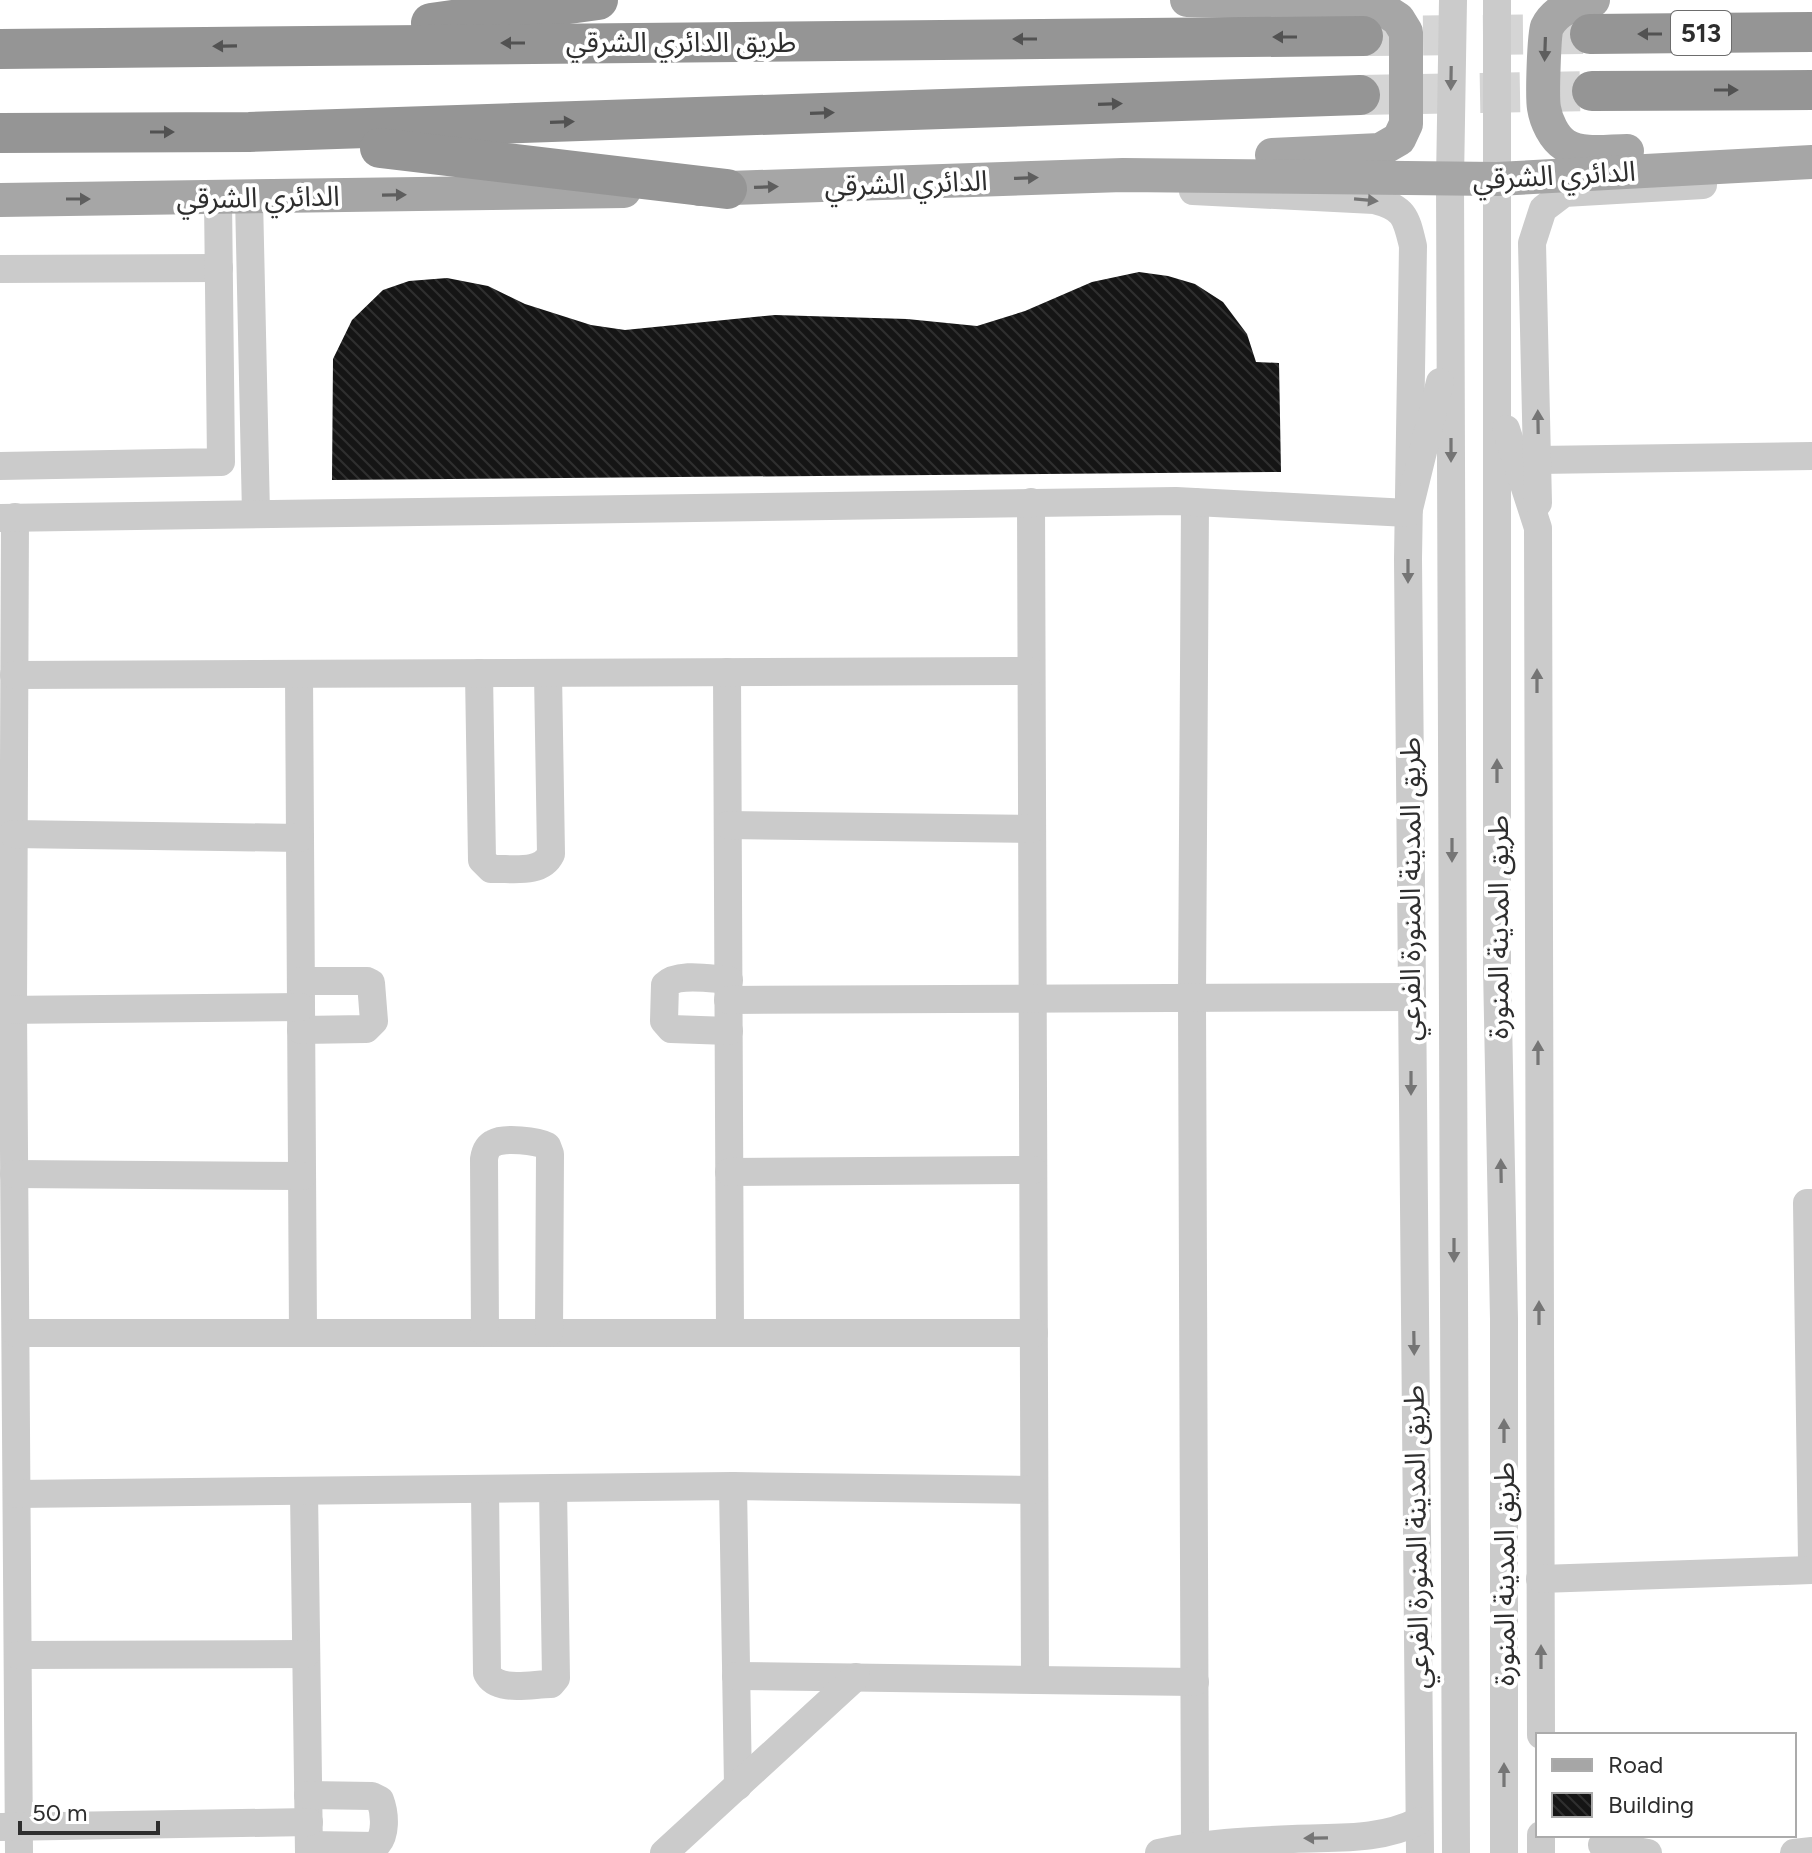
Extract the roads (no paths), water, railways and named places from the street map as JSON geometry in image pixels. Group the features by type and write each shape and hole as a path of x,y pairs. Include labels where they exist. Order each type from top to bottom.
{"highway":[{"path":"270,45 598,0"},
{"name":"513","path":"1591,17 1812,32"},
{"name":"طريق الدائري الشرقي","path":"0,49 1363,36"},
{"name":"513","path":"1592,91 1812,90"},
{"path":"0,133 249,132 1360,95"},
{"path":"249,132 727,189"}],"main road":[{"path":"1123,175 1175,158 1380,150 1399,139 1406,124 1406,32 1398,19 1375,4 1187,0"},
{"path":"1591,17 1574,3 1556,15 1546,30 1544,109 1553,134 1566,146 1587,152 1757,148 1812,162"},
{"name":"الدائري الشرقي","path":"0,200 727,189 1123,175 1450,180 1812,162"}],"street":[{"name":"طريق المدينة المنورة","path":"1453,0 1450,339 1456,1853"},
{"name":"طريق المدينة المنورة","path":"1497,0 1497,968 1504,1319 1504,1853"},
{"path":"1541,1733 1538,460 1532,243 1543,209 1564,193 1764,181 1812,162"},
{"name":"طريق المدينة المنورة الفرعي","path":"1123,175 1173,190 1374,200 1392,204 1404,214 1413,259 1408,513 1420,1853"},
{"path":"0,466 221,462 219,268 234,198"},
{"path":"234,198 256,514"},
{"path":"0,269 219,268"},
{"path":"304,1491 309,1829 12,1835 18,1655 14,1174 6,1010 13,834 14,675 7,518 1031,502 1195,502 1408,513 1450,339"},
{"path":"1497,401 1538,528"},
{"path":"1538,460 1812,456"},
{"path":"1031,502 1035,1680"},
{"path":"1195,502 1192,998 1195,1845"},
{"path":"14,675 1031,671"},
{"path":"727,672 730,1333"},
{"path":"479,673 482,860 491,869 540,868 547,863 551,854 548,673"},
{"path":"299,674 303,1333"},
{"path":"728,825 1032,829"},
{"path":"1410,827 1453,973"},
{"path":"13,834 300,838"},
{"path":"1497,968 1537,850"},
{"path":"729,1031 671,1029 664,1021 665,985 668,981 678,978 729,990 1032,998 1412,997"},
{"path":"6,1010 301,1006"},
{"path":"485,1333 486,1150 492,1143 500,1141 538,1141 547,1146 550,1154 549,1333"},
{"path":"729,1172 1033,1170"},
{"path":"14,1174 302,1176"},
{"path":"1812,1203 1807,1203 1812,1562"},
{"path":"1504,1319 1539,1404"},
{"path":"1415,1410 1454,1327"},
{"path":"16,1333 1034,1333"},
{"path":"17,1494 733,1486 1034,1490"},
{"path":"733,1486 738,1786"},
{"path":"485,1489 487,1673 499,1685 551,1684 556,1678 553,1488"},
{"path":"1540,1579 1812,1570"},
{"path":"18,1655 306,1654"},
{"path":"736,1676 1195,1682"},
{"path":"664,1853 856,1677"},
{"path":"1420,1791 1456,1751"},
{"path":"1159,1853 1195,1845 1362,1845 1419,1821"},
{"path":"1598,1844 1648,1853"},
{"path":"1794,1853 1812,1851"}],"tunnel":[{"path":"1363,36 1590,34"},
{"path":"1360,95 1592,91"}]}
